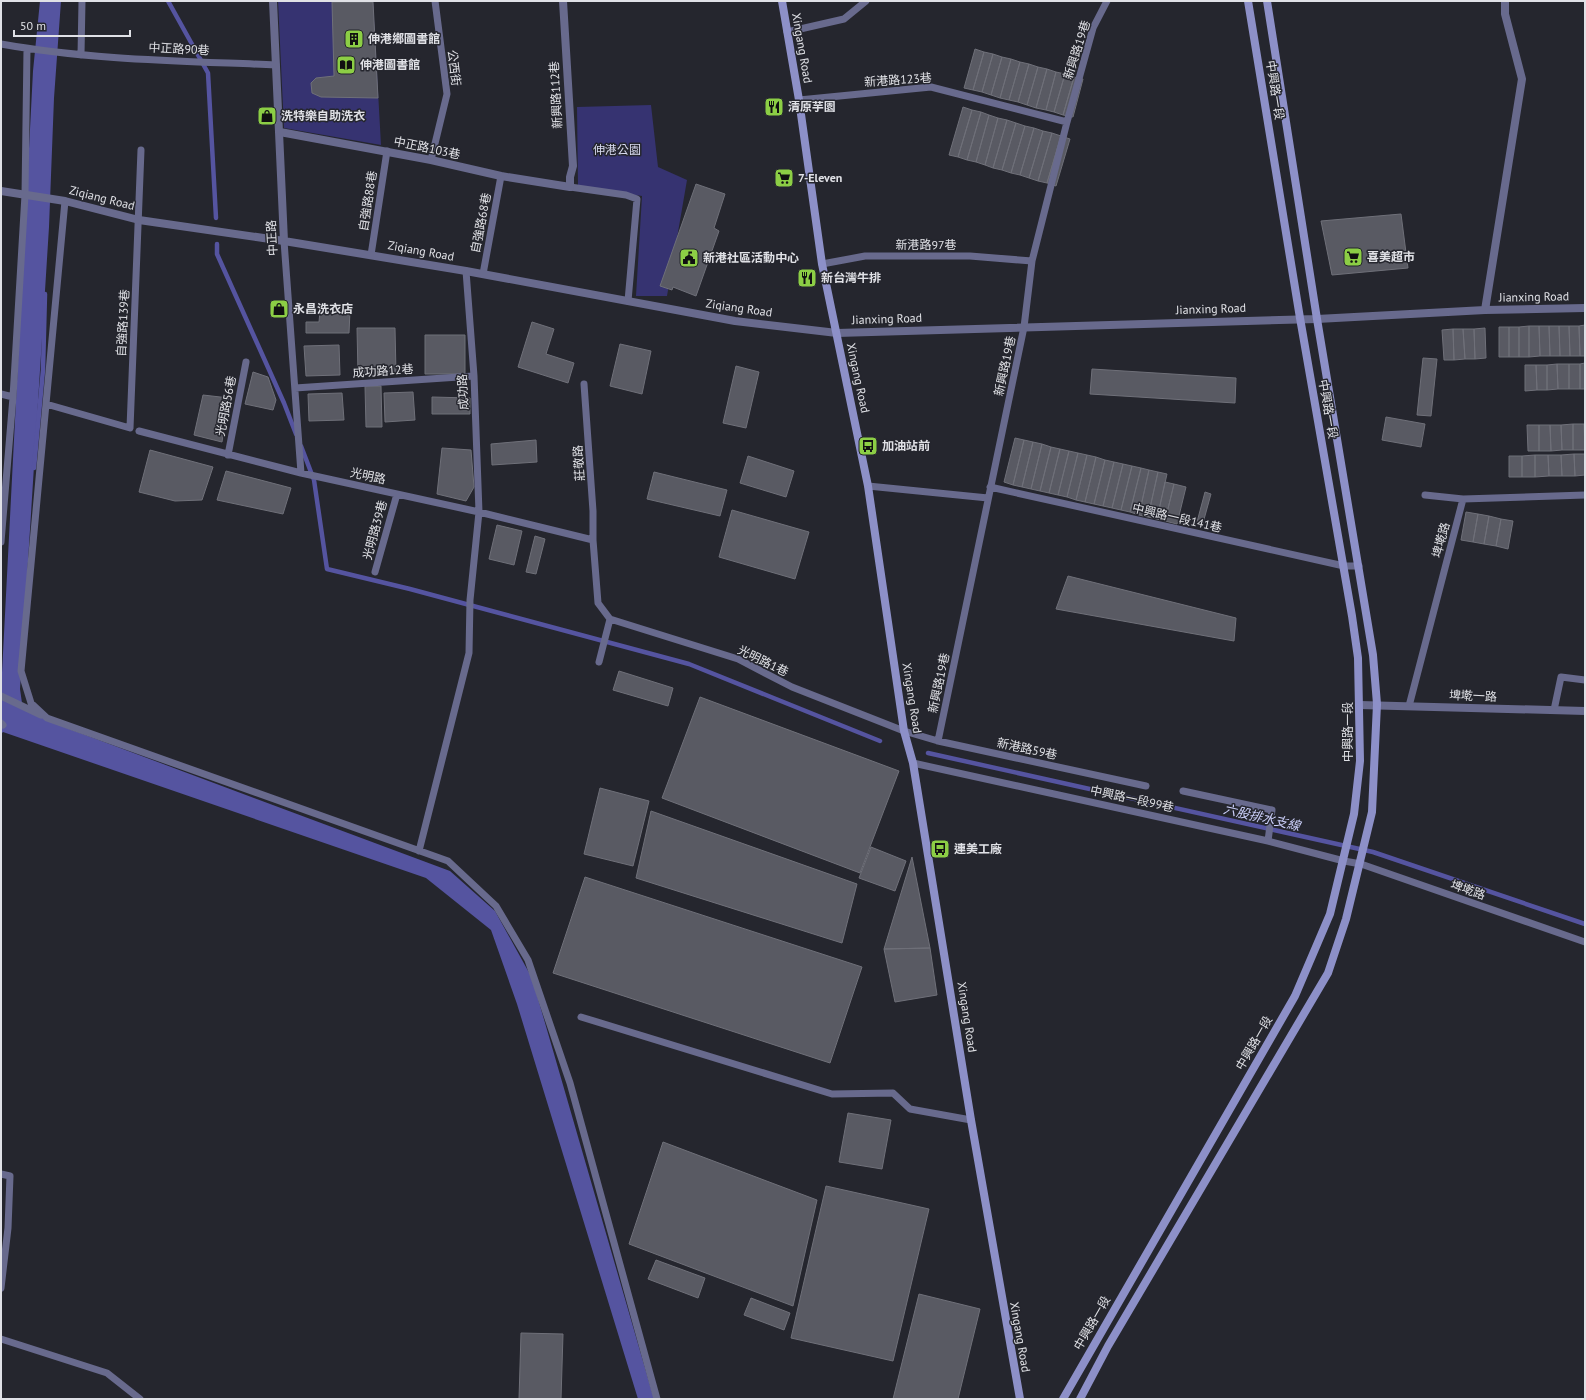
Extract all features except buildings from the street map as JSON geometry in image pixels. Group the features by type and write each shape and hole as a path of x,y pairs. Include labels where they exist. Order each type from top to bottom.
{"main road":[{"name":"Xingang Road","path":"782,1 799,100 822,264 868,486 904,731 914,763 971,1120 1020,1399"},
{"name":"中興路一段","path":"1063,1399 1295,996 1330,914 1344,861 1354,814 1360,761 1358,658 1344,566 1300,318 1248,1"},
{"name":"中興路一段","path":"1080,1399 1108,1346 1328,973 1346,920 1361,864 1372,812 1377,704 1373,655 1317,319 1267,1"}],"street":[{"name":"中正路","path":"273,1 284,241"},
{"name":"新興路112巷","path":"563,1 573,166 570,177 570,187"},
{"path":"1485,310 1522,79 1505,14 1505,1"},
{"name":"中正路103巷","path":"280,132 387,151 501,176 570,187"},
{"name":"Ziqiang Road","path":"1,191 65,201 139,220 284,241 466,271 735,321 837,333"},
{"name":"Jianxing Road","path":"837,333 1300,318 1317,319 1485,310 1585,308"},
{"name":"埤墘一路","path":"1360,705 1377,704 1585,711"}],"lane":[{"path":"81,55 82,1"},
{"name":"公西街","path":"431,160 447,94 435,1"},
{"path":"787,32 844,19 866,1"},
{"name":"新興路19巷","path":"938,741 1024,327 1032,261 1067,122 1093,28 1107,1"},
{"name":"中正路90巷","path":"1,44 27,49 81,55 276,65"},
{"path":"1,542 13,397 25,195 27,49"},
{"name":"新港路123巷","path":"799,100 931,86 1067,122"},
{"name":"自強路139巷","path":"46,404 130,428 141,150"},
{"name":"自強路88巷","path":"371,255 387,151"},
{"name":"自強路68巷","path":"483,274 501,176"},
{"path":"570,187 626,195 637,199 628,301"},
{"path":"47,718 31,703 21,671 65,201"},
{"name":"中正路","path":"284,241 297,425 303,474"},
{"name":"新港路97巷","path":"822,264 865,256 970,256 1032,261"},
{"name":"成功路","path":"419,851 469,653 470,600 479,512 474,376 466,271"},
{"name":"光明路56巷","path":"228,455 246,362"},
{"name":"成功路12巷","path":"295,388 474,376"},
{"name":"莊敬路","path":"584,384 593,511 593,540"},
{"path":"1,394 13,397"},
{"name":"光明路","path":"140,431 303,474 479,512 593,540"},
{"path":"868,486 988,498"},
{"name":"中興路一段141巷","path":"990,488 1344,566 1359,566"},
{"name":"光明路39巷","path":"375,572 396,494"},
{"path":"1425,495 1463,498 1585,495"},
{"name":"埤墘路","path":"1409,706 1463,498"},
{"path":"593,540 598,603 610,619 599,662"},
{"name":"光明路1巷","path":"610,619 738,659 792,687 904,731"},
{"path":"1554,710 1561,677 1585,680"},
{"path":"1,696 47,718 448,861 496,906 528,960 570,1083 657,1399"},
{"name":"新港路59巷","path":"904,731 938,741 1146,786"},
{"name":"中興路一段99巷","path":"914,763 1268,841 1344,861"},
{"path":"1183,791 1272,810 1268,841"},
{"name":"埤墘路","path":"1344,861 1361,864 1585,942"},
{"path":"581,1017 832,1094 893,1093 910,1109 971,1120"},
{"path":"1,1174 10,1176 8,1228 1,1288"},
{"path":"1,1339 107,1373 140,1399"}],"green space":[{"path":"278,1 373,1 381,145 284,128"},
{"name":"伸港公園","path":"651,105 658,167 687,180 667,296 636,296 642,196 578,186 577,107"}],"shaded area":[{"path":"40,1 61,1 54,98 49,227 20,689 22,703 64,727 450,871 495,911 532,978 654,1399 638,1399 517,1004 491,930 426,878 3,732 1,734 1,692 33,71"}],"waterway":[{"path":"168,1 208,73 216,218"},
{"path":"217,244 217,254 284,403 296,434"},
{"path":"34,468 43,370 45,294"},
{"path":"301,446 314,480 327,569 410,589 689,664 880,741"},
{"name":"六股排水支線","path":"928,753 1373,852 1585,924"}],"place":[{"name":"伸港鄉圖書館","path":"354,39"},
{"name":"伸港圖書館","path":"346,65"},
{"name":"清原芋園","path":"774,107"},
{"name":"洗特樂自助洗衣","path":"267,116"},
{"name":"7-Eleven","path":"784,178"},
{"name":"喜美超市","path":"1353,257"},
{"name":"新港社區活動中心","path":"689,258"},
{"name":"新台灣牛排","path":"807,278"},
{"name":"永昌洗衣店","path":"279,309"},
{"name":"加油站前","path":"868,446"},
{"name":"連美工廠","path":"940,849"}]}
